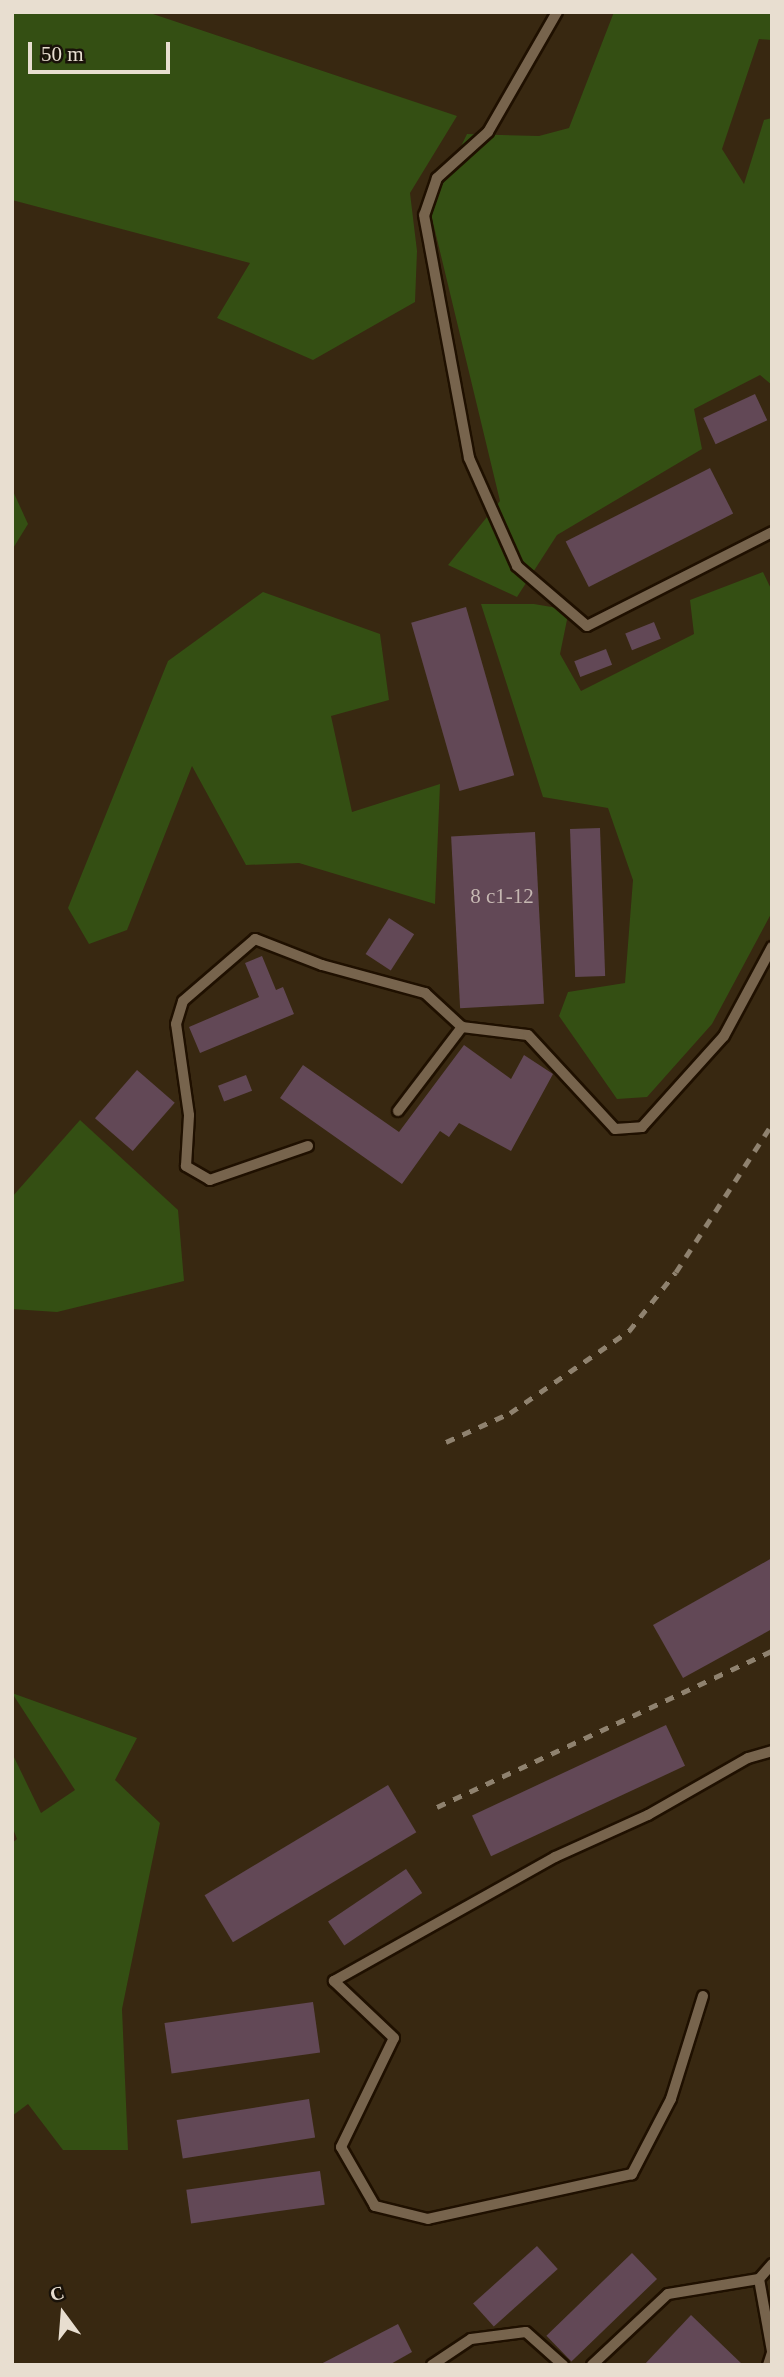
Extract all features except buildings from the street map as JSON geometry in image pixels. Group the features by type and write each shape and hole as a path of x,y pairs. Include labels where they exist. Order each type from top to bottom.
{"lane":[{"path":"557,12 488,132 437,178 424,215 469,458 517,566 587,626 772,532"},
{"path":"307,1146 209,1180 186,1166 189,1115 176,1024 183,1001 255,939 322,965 425,993 462,1027 528,1035 615,1129 642,1127 724,1036 772,947"},
{"path":"398,1111 462,1027"},
{"path":"703,1996 671,2099 632,2174 428,2219 375,2206 341,2147 394,2038 334,1981 555,1857 648,1815 748,1758 772,1751"},
{"path":"592,2365 668,2294 759,2279 772,2264"},
{"path":"759,2279 772,2352 768,2365"},
{"path":"432,2365 471,2339 526,2332 564,2365"}],"green space":[{"path":"12,12 147,12 457,116 410,193 417,251 415,302 313,360 217,318 250,263 12,200"},
{"path":"614,12 772,12 772,40 759,39 722,149 744,184 764,120 772,118 772,385 760,375 694,409 702,449 557,535 517,597 448,565 500,501 430,210 467,134 539,136 569,128"},
{"path":"12,489 28,524 12,550"},
{"path":"763,572 772,591 772,912 712,1024 647,1097 617,1099 559,1016 568,992 625,983 633,880 608,808 543,797 481,604 534,604 569,610 560,654 581,691 694,634 690,600"},
{"path":"263,592 380,634 389,700 331,716 352,812 440,784 435,904 299,863 246,865 192,766 127,930 89,944 68,908 168,661"},
{"path":"80,1120 178,1210 184,1281 57,1312 12,1309 12,1197"},
{"path":"12,1693 137,1738 115,1780 160,1823 122,2009 128,2150 63,2150 28,2104 12,2116 12,1843 17,1839 12,1826 12,1753 41,1813 75,1790"}],"railway":[{"path":"446,1442 510,1413 629,1331 676,1272 772,1124"},
{"path":"437,1807 772,1651"}]}
